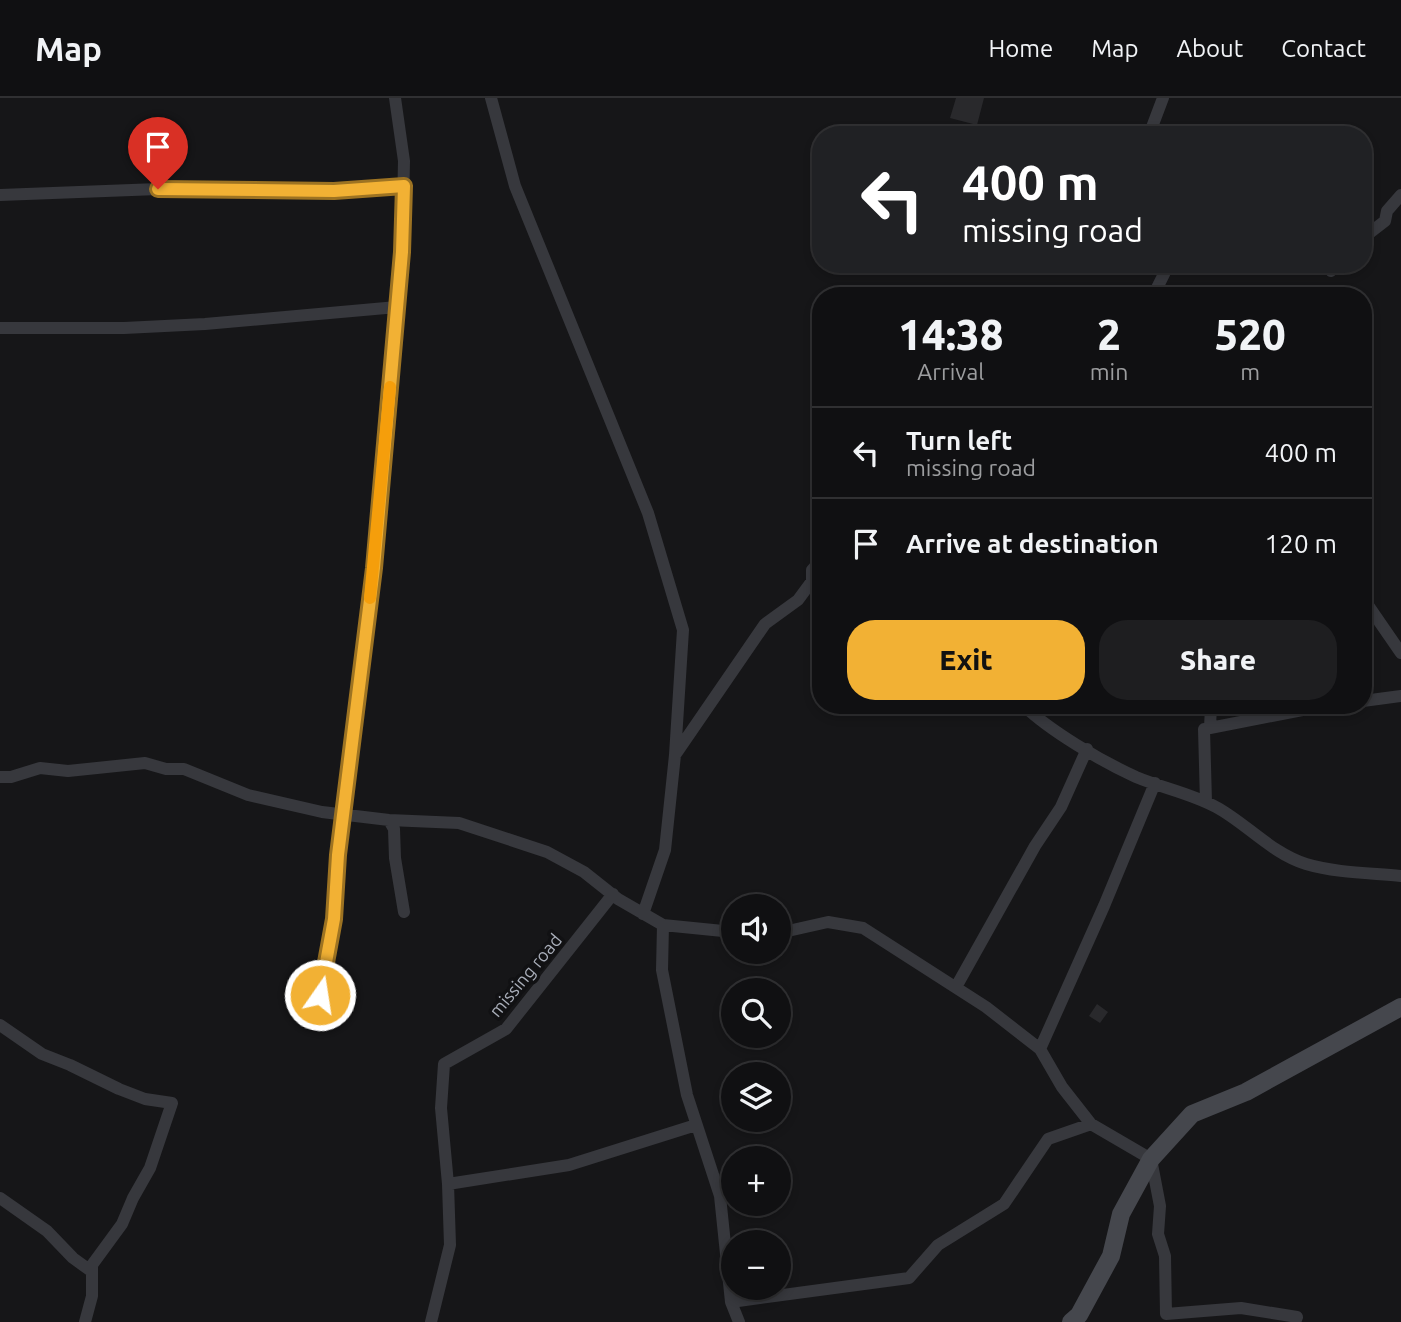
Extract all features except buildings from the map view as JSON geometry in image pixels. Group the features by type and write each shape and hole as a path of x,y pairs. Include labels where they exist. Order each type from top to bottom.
{"main road":[{"path":"1071,1322 1079,1315 1111,1256 1121,1214 1151,1160 1192,1114 1246,1092 1401,1007"}],"street":[{"path":"317,1001 328,963 352,731 374,568 402,252 404,161 395,98"},
{"path":"491,98 515,186 648,513 683,630 675,754 665,850 643,914"},
{"path":"1152,126 1163,98"},
{"path":"0,195 158,189 334,191 404,186"},
{"path":"1372,231 1385,221 1387,211 1401,195"},
{"path":"0,328 124,328 205,324 397,307"},
{"path":"675,754 765,624 799,600 812,581"},
{"path":"808,587 812,589"},
{"path":"1372,611 1401,653"},
{"path":"1372,700 1401,696"},
{"path":"1032,714 1040,722 1136,777 1206,802 1283,853 1306,864 1401,876"},
{"path":"1211,714 1210,727 1280,714"},
{"path":"1205,729 1206,802"},
{"path":"956,986 1035,846 1061,807 1087,749"},
{"path":"0,777 10,777 40,768 68,771 145,763 205,776 248,795 345,815 389,820 459,822 547,852 584,872 613,894 663,925 721,931"},
{"path":"1040,1049 1155,783"},
{"path":"389,820 394,830 395,858 404,912"},
{"name":"missing road","path":"431,1322 450,1245 441,1108 444,1064 506,1029 613,894"},
{"path":"791,930 828,922 863,928 956,986 1040,1049 1062,1087 1091,1124 1151,1160 1160,1206 1158,1234 1164,1256 1166,1314 1241,1308 1297,1317 1295,1322"},
{"path":"663,925 662,970 687,1096 720,1196 731,1302 739,1322"},
{"path":"0,1025 42,1054 119,1089 145,1099 172,1103 150,1168 132,1198 122,1224 98,1255 92,1271 92,1296 85,1322"},
{"path":"731,1302 909,1278 938,1245 1004,1204 1048,1139 1091,1124"},
{"path":"448,1184 569,1165 696,1125"},
{"path":"0,1198 47,1231 73,1258 92,1271"}],"slow traffic":[{"path":"370,598 390,387"}],"route":[{"path":"158,189 334,191 404,186 402,252 374,568 334,888 334,919 320,995"}]}
